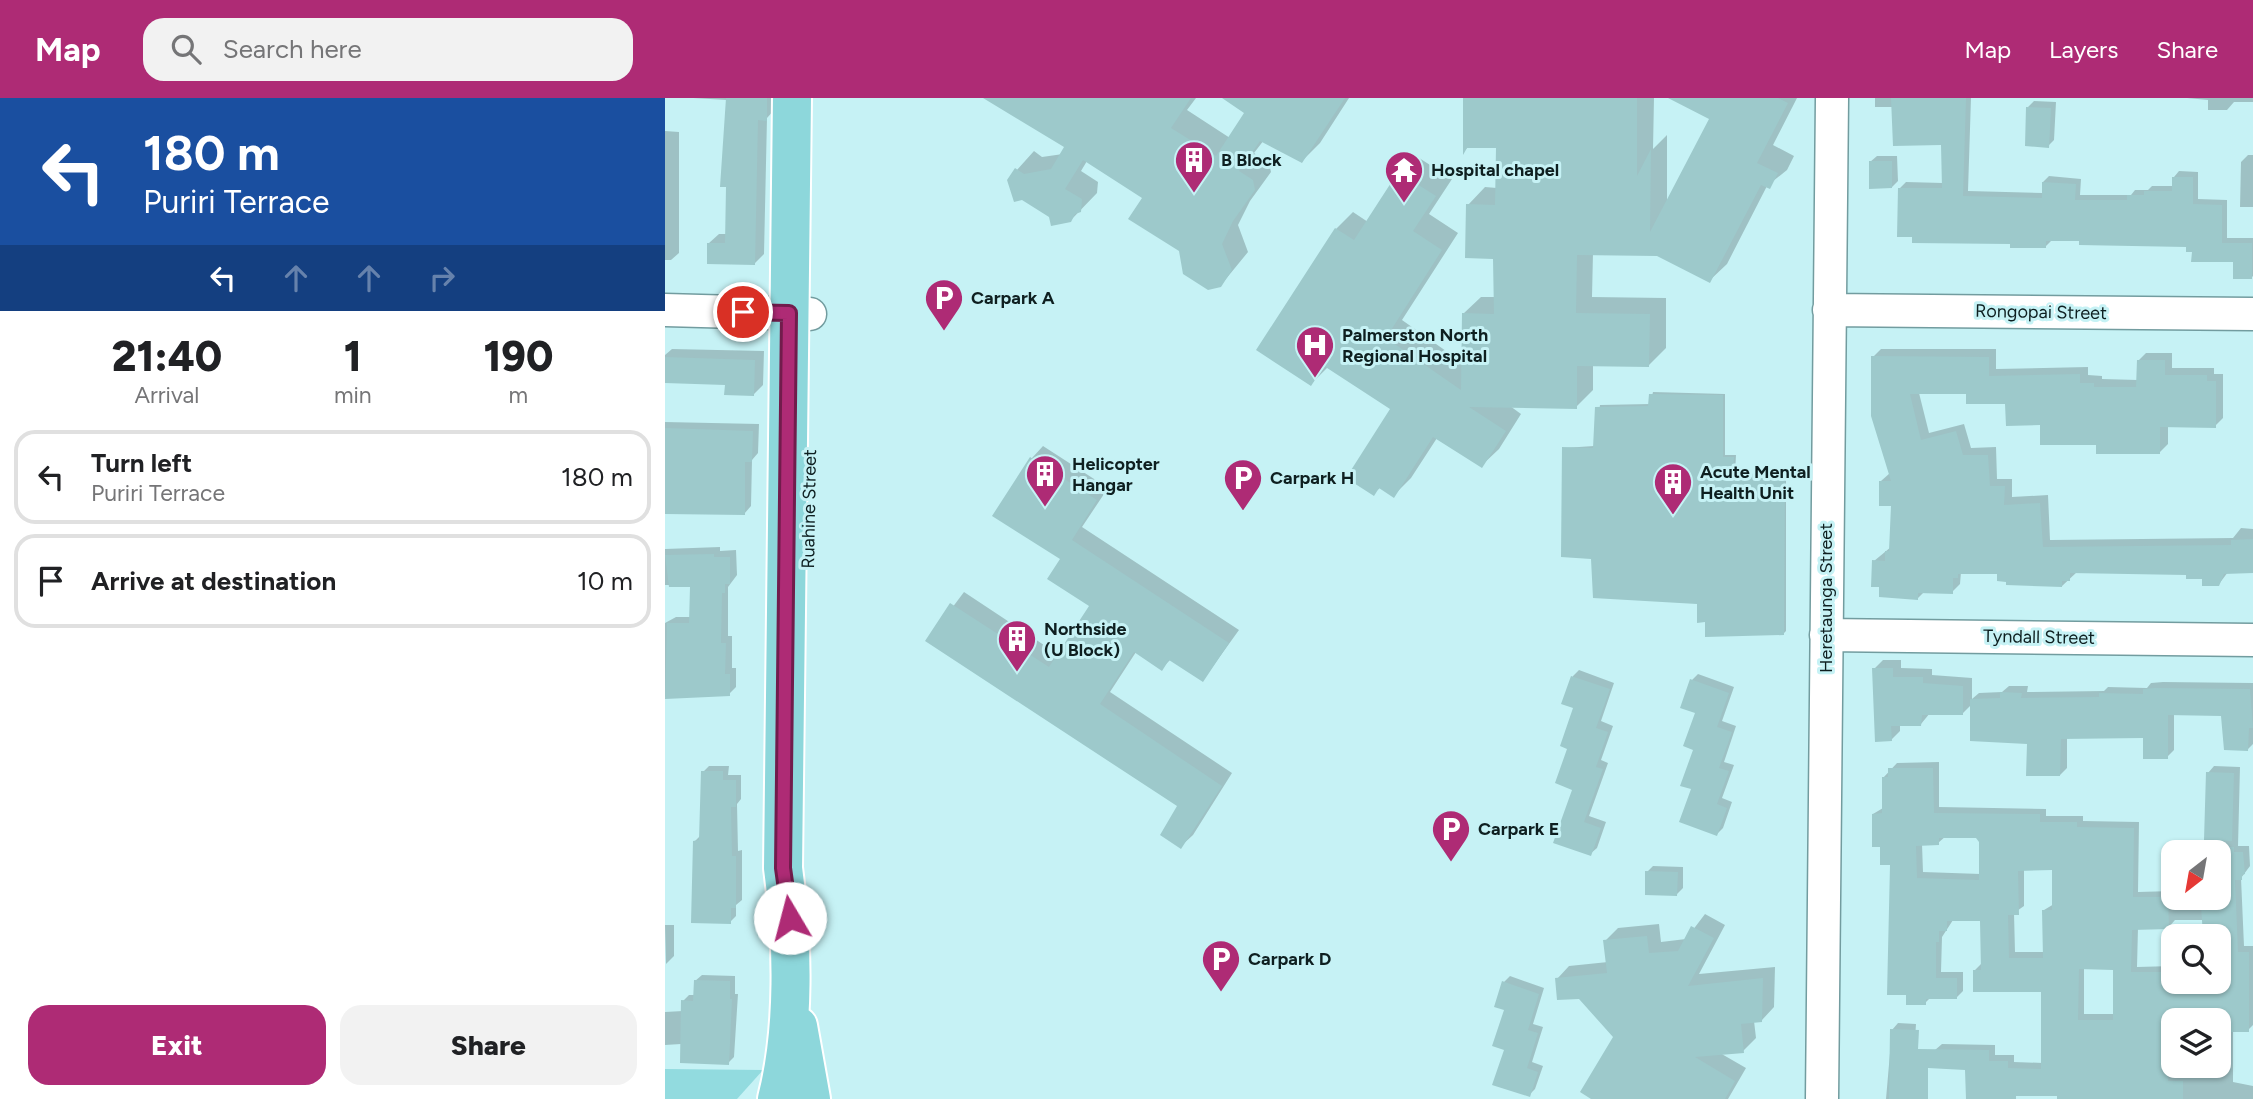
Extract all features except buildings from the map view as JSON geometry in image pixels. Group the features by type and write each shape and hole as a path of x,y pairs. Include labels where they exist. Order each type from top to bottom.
{"main road":[{"name":"Ruahine Street","path":"774,1092 787,1031 790,918 804,873 800,314 792,98"},
{"name":"Ruahine Street","path":"800,314 813,98"},
{"path":"789,979 811,1099"}],"street":[{"name":"Heretaunga Street","path":"1822,1099 1832,98"},
{"path":"665,310 800,314"},
{"name":"Rongopai Street","path":"1829,310 2253,314"},
{"name":"Tyndall Street","path":"1826,635 2253,640"}],"shaded area":[{"path":"665,1069 763,1070 737,1099 665,1099"}],"place":[{"name":"B Block","path":"1194,194"},
{"name":"Hospital chapel","path":"1404,204"},
{"name":"Carpark A","path":"944,332"},
{"name":"Palmerston North Regional Hospital","path":"1315,379"},
{"name":"Helicopter Hangar","path":"1045,508"},
{"name":"Carpark H","path":"1243,512"},
{"name":"Acute Mental Health Unit","path":"1673,516"},
{"name":"Northside (U Block)","path":"1017,673"},
{"name":"Carpark E","path":"1451,863"},
{"name":"Carpark D","path":"1221,993"}],"route":[{"path":"743,312 789,313 783,868 790,918"}]}
